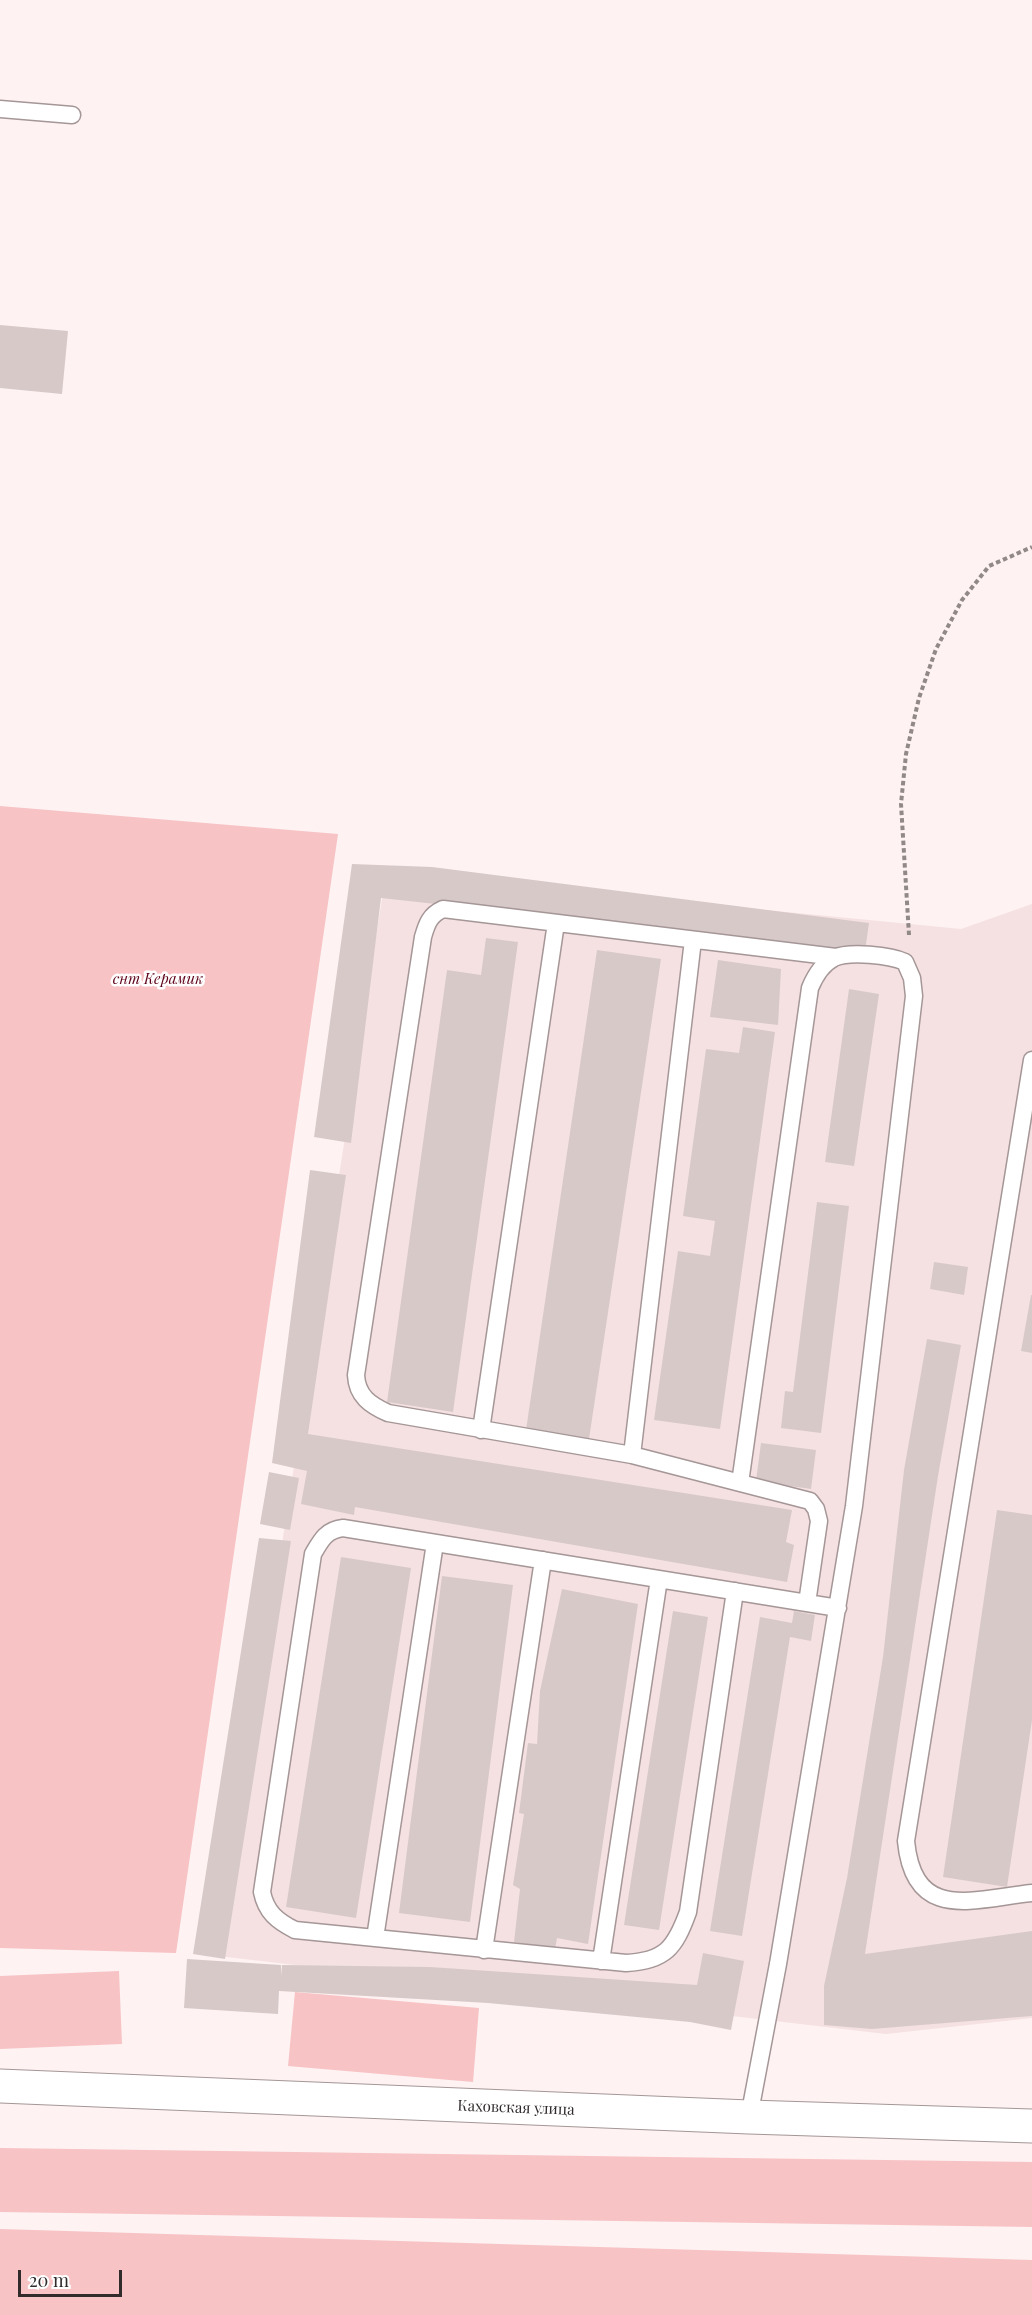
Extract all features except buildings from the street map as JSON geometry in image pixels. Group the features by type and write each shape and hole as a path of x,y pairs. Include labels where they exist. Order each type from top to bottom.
{"main road":[{"name":"Каховская улица","path":"0,2086 749,2117 1032,2126"}],"lane":[{"path":"0,109 72,115"},
{"path":"749,2117 778,1964 855,1494 914,996 912,978 905,962 893,957 876,955 836,957 443,909 429,919 423,937 356,1383 367,1402 388,1413 632,1455 810,1501 816,1509 819,1530 807,1603"},
{"path":"481,1430 556,923"},
{"path":"632,1455 693,940"},
{"path":"740,1483 810,988 815,976 836,957"},
{"path":"1032,1060 906,1841 913,1876 932,1896 955,1901 1032,1893"},
{"path":"735,1591 688,1912 680,1934 667,1952 642,1962 626,1963 484,1950 295,1930 269,1912 262,1892 313,1554 326,1534 333,1529 343,1528 735,1591 838,1608"},
{"path":"375,1938 435,1543"},
{"path":"484,1950 543,1560"},
{"path":"601,1961 659,1579"}],"path":[{"path":"912,978 902,804 906,754 919,698 936,649 962,600 989,566 1032,547"}],"shaded area":[{"path":"386,873 961,929 1032,904 1032,2018 886,2034 218,1956"}],"green space":[{"name":"снт Керамик","path":"0,806 338,834 176,1953 0,1948"},
{"path":"119,1971 122,2044 0,2049 0,1976"},
{"path":"295,1992 479,2008 473,2082 288,2066"},
{"path":"0,2148 1032,2162 1032,2227 0,2212"},
{"path":"0,2229 1032,2260 1032,2315 0,2315"}]}
